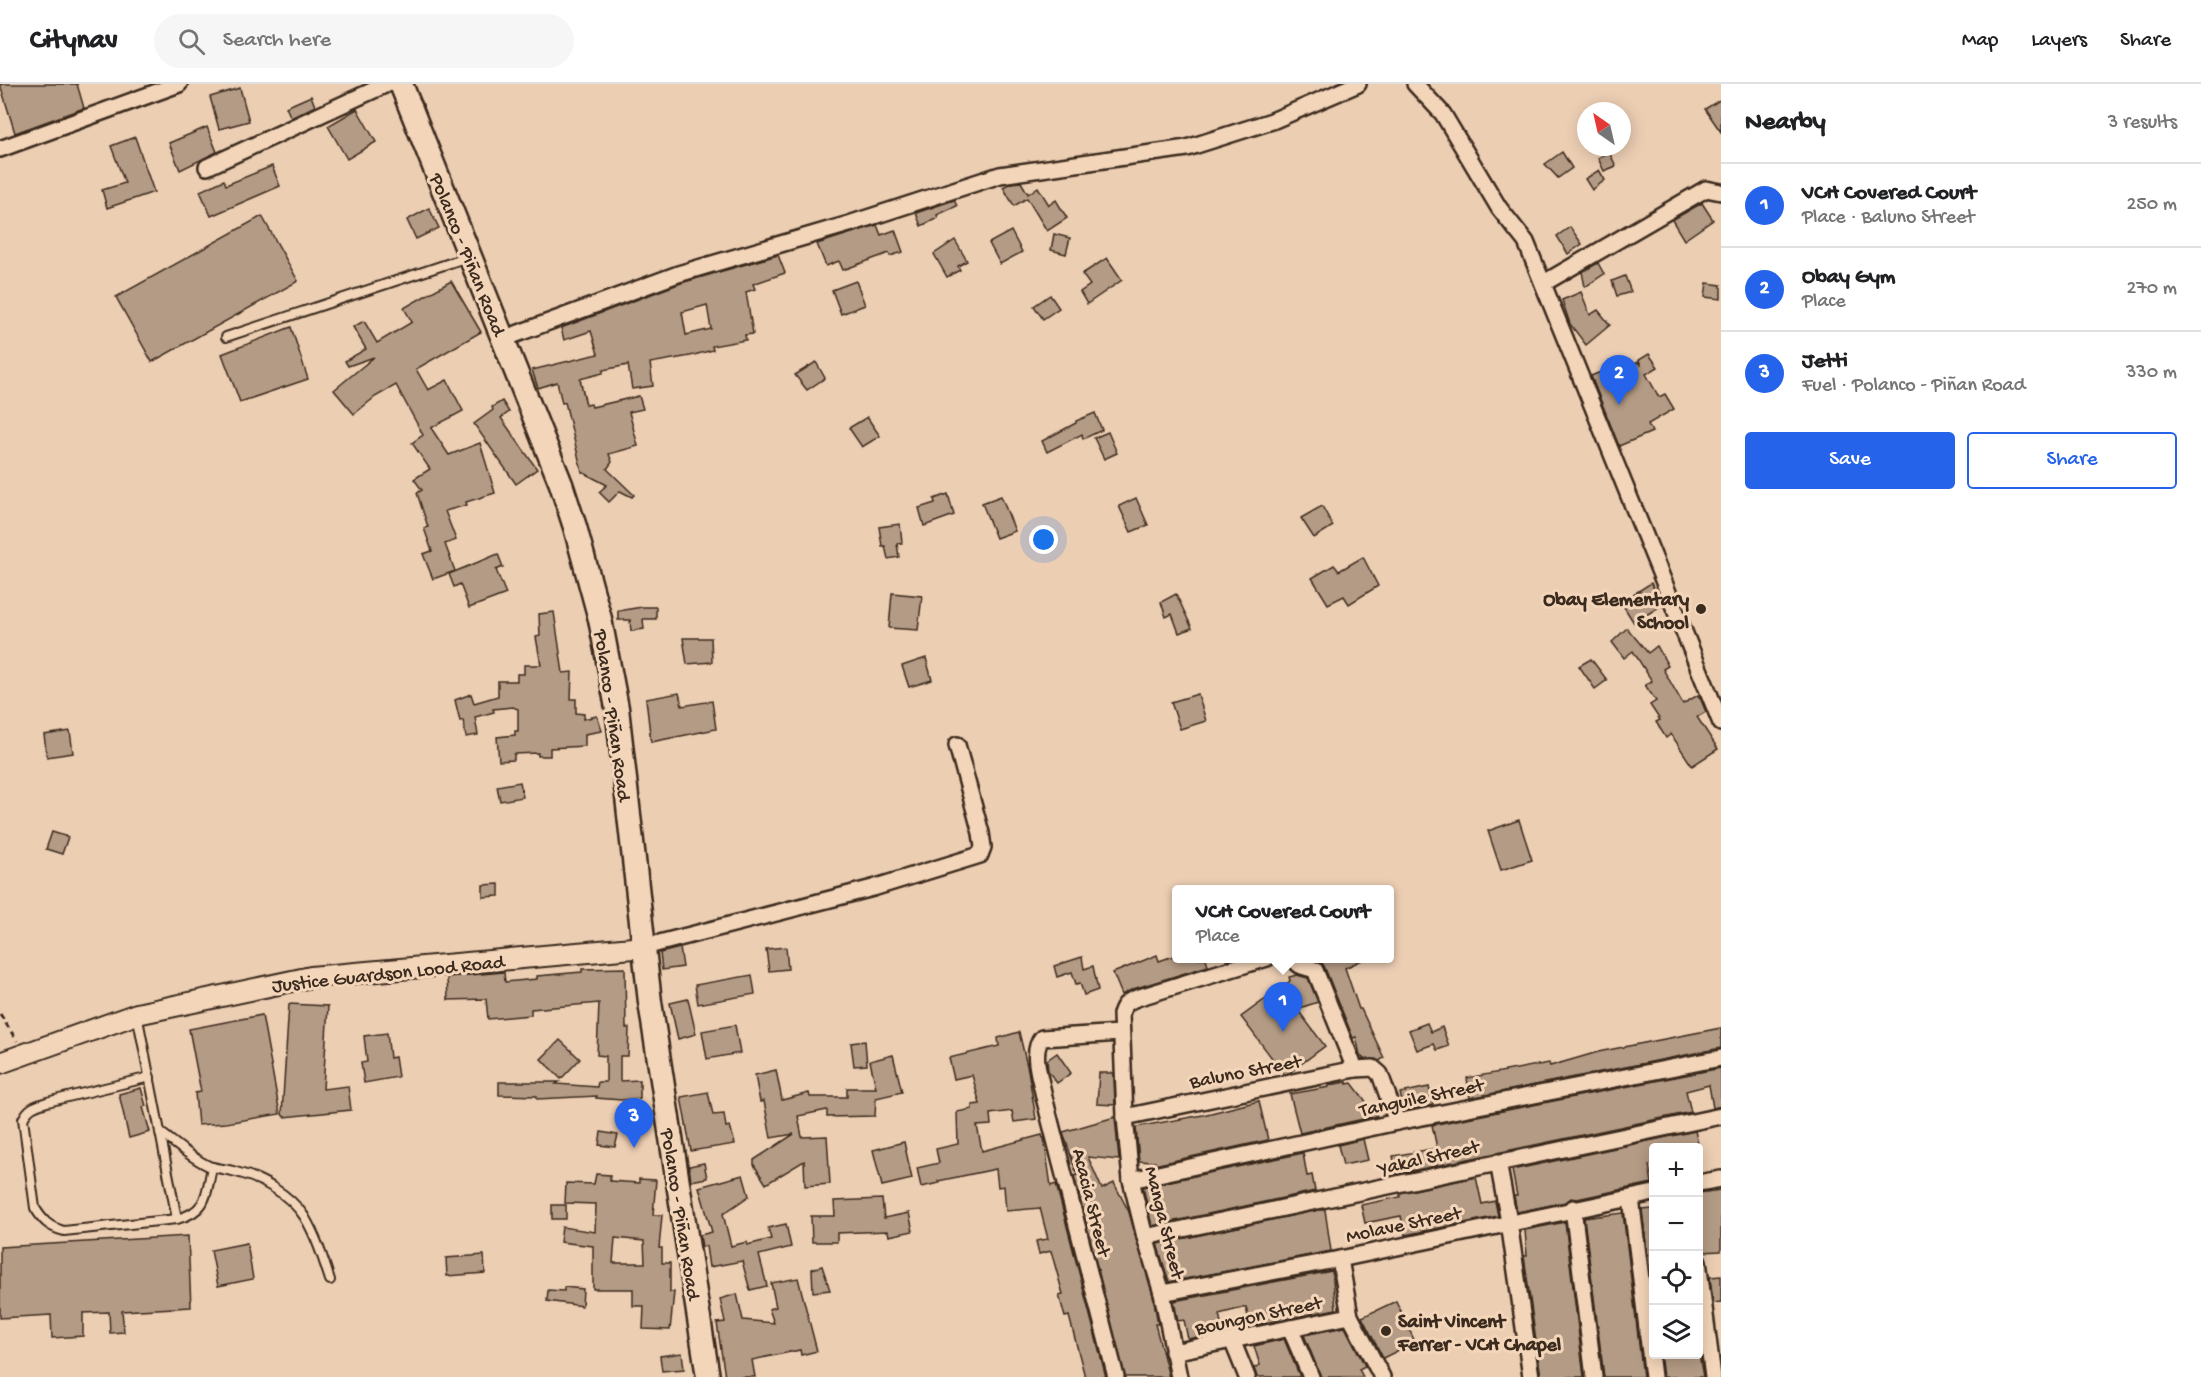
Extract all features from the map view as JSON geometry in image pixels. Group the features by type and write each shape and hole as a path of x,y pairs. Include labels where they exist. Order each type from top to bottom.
{"main road":[{"name":"Polanco - Piñan Road","path":"401,84 561,484 600,620 617,708 644,947 677,1184 708,1377"}],"street":[{"path":"0,149 179,84"},
{"path":"207,167 387,84"},
{"path":"503,339 678,274 849,224 1000,175 1187,148 1272,122 1358,84"},
{"path":"1415,84 1443,114 1499,208 1526,242 1721,723"},
{"path":"1544,283 1706,189 1721,192"},
{"path":"644,947 873,888 980,855 983,847 981,833 957,745"},
{"name":"Justice Guardson Lood Road","path":"0,1064 137,1014 311,977 644,947"},
{"name":"Manga Street","path":"1179,1377 1162,1293 1131,1180 1125,1117 1121,1014 1128,1001 1251,963"},
{"path":"1296,963 1315,970 1355,1069"},
{"name":"Acacia Street","path":"1116,1377 1044,1097 1036,1052 1042,1038 1121,1033"},
{"name":"Tanguile Street","path":"1131,1180 1397,1122 1721,1058"},
{"name":"Baluno Street","path":"1125,1117 1355,1069 1373,1068 1380,1074 1397,1122"},
{"name":"Yakal Street","path":"1145,1237 1721,1116"},
{"path":"1498,1162 1531,1377"},
{"path":"1703,1182 1721,1179"},
{"name":"Molave Street","path":"1162,1293 1340,1259 1573,1208 1649,1194"},
{"path":"1631,1198 1653,1377"},
{"path":"1573,1208 1594,1377"},
{"path":"1340,1259 1350,1316 1382,1377"},
{"path":"1703,1300 1713,1377"},
{"name":"Boungon Street","path":"1173,1353 1350,1316"},
{"path":"1290,1328 1311,1377"},
{"path":"1232,1340 1247,1377"}],"lane":[{"path":"226,337 470,256"},
{"path":"137,1014 177,1219"},
{"path":"150,1077 30,1107 23,1119 35,1208 42,1220 52,1228 64,1232 189,1216 199,1210 205,1198 212,1167"},
{"path":"160,1132 197,1160 212,1167 261,1180 286,1198 303,1214 316,1240 330,1280"}],"path":[{"path":"0,1014 25,1054"}],"building":[{"path":"0,84 77,84 84,108 15,133"},
{"path":"240,88 249,121 219,129 210,97"},
{"path":"311,96 315,106 291,118 286,107"},
{"path":"1721,99 1721,132 1705,109"},
{"path":"357,109 376,142 347,159 328,126"},
{"path":"207,127 217,152 180,170 169,143"},
{"path":"135,137 154,192 107,208 102,190 125,183 111,146"},
{"path":"1562,152 1572,168 1558,178 1545,164"},
{"path":"1611,156 1616,166 1604,171 1598,158"},
{"path":"272,166 280,186 211,216 200,191 224,180 226,185"},
{"path":"1599,170 1605,180 1592,190 1585,179"},
{"path":"1021,182 1028,194 1038,187 1049,205 1056,200 1067,218 1047,231 1027,198 1014,206 1003,187"},
{"path":"954,200 957,206 937,215 938,218 921,226 916,213"},
{"path":"1702,203 1713,220 1684,240 1672,220"},
{"path":"429,208 439,228 416,239 407,220"},
{"path":"262,216 298,281 152,362 116,297"},
{"path":"877,225 881,235 895,230 903,252 890,256 889,253 843,270 839,261 826,266 817,244"},
{"path":"1570,227 1582,244 1568,254 1557,236"},
{"path":"1011,231 1022,252 1000,264 989,243"},
{"path":"1054,234 1070,238 1066,254 1051,250"},
{"path":"955,240 967,261 958,266 960,270 947,277 934,254"},
{"path":"778,255 785,273 753,284 755,289 746,292 753,334 745,335 746,340 712,346 713,350 690,356 650,363 653,386 632,389 628,365 603,370 603,373 580,379 586,405 591,404 592,407 639,396 643,409 629,412 638,446 609,454 612,462 607,469 634,495 632,497 620,491 609,502 599,492 607,485 582,472 565,402 562,403 557,382 538,388 532,370 598,354 591,331 564,340 561,328 681,283","holes":["707,305 711,329 686,335 682,312"]},
{"path":"1107,258 1122,280 1087,304 1080,292 1090,285 1082,274"},
{"path":"1598,263 1604,274 1585,287 1582,272"},
{"path":"1625,276 1631,292 1617,296 1612,281"},
{"path":"451,281 481,332 416,369 428,390 447,380 463,411 431,428 449,455 480,443 495,493 466,502 467,505 445,511 456,540 445,544 455,571 433,579 423,554 432,551 424,528 428,527 417,493 422,490 414,479 430,469 412,443 423,435 396,385 375,397 354,414 334,390 374,357 348,366 345,361 366,349 353,327 364,321 377,343 412,322 404,308"},
{"path":"856,281 865,305 841,314 832,290"},
{"path":"1707,283 1721,285 1721,299 1705,297"},
{"path":"1581,292 1590,315 1598,310 1610,325 1586,345 1570,324 1562,300"},
{"path":"1050,295 1059,308 1043,319 1034,306"},
{"path":"291,327 308,379 240,402 222,354"},
{"path":"1649,354 1658,367 1646,374 1659,397 1665,394 1674,409 1648,424 1652,432 1619,446 1591,376 1623,363 1626,369 1638,362 1641,366 1639,360"},
{"path":"816,362 825,378 807,390 795,375"},
{"path":"502,401 509,412 501,418 537,469 516,484 474,424"},
{"path":"1095,413 1102,430 1083,439 1082,434 1047,452 1042,441 1076,421"},
{"path":"867,417 880,436 862,447 849,428"},
{"path":"1108,432 1117,453 1104,459 1094,438"},
{"path":"948,494 954,515 924,526 919,508 935,503 934,499"},
{"path":"1001,496 1015,531 996,538 982,503"},
{"path":"1136,498 1148,525 1131,532 1119,506"},
{"path":"1322,506 1333,526 1314,538 1301,518"},
{"path":"900,524 902,543 897,544 899,557 888,559 885,546 882,546 879,527"},
{"path":"498,554 503,567 496,570 506,594 469,608 460,584 454,587 449,574"},
{"path":"1363,557 1378,586 1349,604 1344,596 1328,604 1312,578 1334,565 1339,571"},
{"path":"1651,583 1662,605 1634,623 1621,602"},
{"path":"892,593 922,596 918,630 889,628"},
{"path":"1176,594 1192,628 1179,633 1172,614 1166,617 1161,602"},
{"path":"656,607 656,619 643,619 644,629 631,631 630,620 618,620 618,611"},
{"path":"554,612 563,673 572,672 571,699 576,699 576,713 584,714 584,719 597,716 602,731 585,734 585,746 550,748 550,756 538,756 538,753 514,754 514,760 499,761 497,737 515,735 515,731 518,731 518,709 513,707 493,709 494,712 475,717 478,735 466,737 463,720 460,721 455,700 471,694 474,703 498,696 498,681 517,681 517,674 524,674 524,665 541,665 536,637 540,636 539,614"},
{"path":"1627,628 1648,653 1657,646 1668,666 1663,669 1683,704 1698,695 1701,700 1706,712 1697,717 1718,749 1692,766 1671,734 1666,738 1656,722 1660,720 1650,705 1656,701 1645,685 1652,681 1633,651 1624,658 1612,642"},
{"path":"683,638 711,638 712,662 687,664"},
{"path":"926,658 932,680 909,687 902,666"},
{"path":"1591,659 1607,680 1595,689 1579,666"},
{"path":"679,693 682,706 712,701 716,729 651,742 646,699"},
{"path":"1198,694 1206,721 1180,729 1171,702"},
{"path":"70,731 73,753 47,757 44,735"},
{"path":"520,782 523,797 500,801 497,786"},
{"path":"1519,820 1532,860 1501,870 1488,831"},
{"path":"52,832 68,837 62,854 46,849"},
{"path":"499,884 499,896 483,897 483,885"},
{"path":"786,947 788,969 769,971 766,949"},
{"path":"680,948 683,967 662,970 660,953"},
{"path":"1157,955 1159,961 1172,956 1172,963 1207,963 1208,966 1133,989 1122,995 1113,973"},
{"path":"1082,957 1084,969 1093,966 1098,990 1084,995 1080,983 1076,984 1072,972 1057,977 1054,966"},
{"path":"1321,963 1356,963 1345,968 1359,1009 1384,1058 1379,1061 1364,1059 1360,1055 1356,1037 1353,1038"},
{"path":"625,968 626,1028 629,1028 628,1056 620,1056 620,1081 640,1080 640,1098 622,1100 596,1098 597,1096 537,1099 537,1096 499,1095 499,1082 559,1082 556,1084 597,1087 598,1082 606,1082 606,1056 597,1055 599,1003 531,1009 531,1015 488,1019 486,999 448,1000 447,977 504,972 505,982 537,979 537,976 582,972 582,969"},
{"path":"752,975 755,994 698,1004 695,985"},
{"path":"1297,975 1308,978 1318,1002 1297,1009 1325,1046 1289,1073 1284,1074 1241,1017 1290,981 1289,977"},
{"path":"688,999 696,1034 678,1039 670,1003"},
{"path":"289,1004 328,1006 323,1089 348,1086 351,1110 284,1117 282,1114"},
{"path":"262,1015 280,1114 198,1125 195,1093 201,1092 189,1029"},
{"path":"1427,1023 1431,1032 1442,1027 1449,1046 1437,1050 1434,1044 1417,1050 1409,1030"},
{"path":"735,1025 740,1053 707,1059 702,1031"},
{"path":"1721,1028 1721,1048 1470,1098 1467,1078 1549,1063 1550,1066 1598,1052"},
{"path":"1019,1032 1036,1119 1014,1122 1012,1111 990,1114 991,1125 977,1126 982,1151 1042,1135 1044,1138 1051,1186 1056,1184 1106,1377 1085,1377 1069,1316 1065,1317 1059,1295 1063,1294 1051,1251 1039,1254 1036,1241 1048,1239 1040,1208 1006,1211 1004,1186 998,1187 996,1169 938,1181 939,1183 921,1187 917,1168 939,1163 936,1149 958,1144 957,1112 972,1109 972,1105 980,1104 972,1075 954,1079 949,1058 999,1046 998,1038"},
{"path":"387,1033 390,1058 395,1057 398,1077 364,1083 361,1063 367,1062 364,1036"},
{"path":"560,1040 580,1059 561,1079 541,1059"},
{"path":"865,1041 867,1065 854,1066 851,1043"},
{"path":"1057,1053 1071,1073 1057,1083 1048,1071 1047,1060"},
{"path":"893,1055 902,1092 876,1098 875,1116 827,1117 827,1110 798,1116 802,1137 827,1136 830,1184 805,1186 804,1161 766,1184 754,1165 754,1160 794,1134 771,1138 764,1101 760,1102 755,1075 776,1070 782,1100 809,1093 810,1097 847,1097 847,1088 876,1088 870,1061"},
{"path":"1721,1068 1721,1106 1713,1108 1709,1085 1686,1091 1691,1112 1397,1174 1393,1156 1437,1148 1432,1125"},
{"path":"1099,1073 1114,1073 1115,1105 1097,1104"},
{"path":"1347,1082 1347,1084 1352,1083 1377,1116 1300,1133 1290,1094"},
{"path":"1429,1087 1433,1105 1404,1111 1400,1093"},
{"path":"141,1088 146,1106 143,1107 150,1132 129,1138 119,1094"},
{"path":"708,1092 713,1115 724,1114 726,1127 730,1126 735,1144 691,1151 681,1097"},
{"path":"1259,1101 1268,1140 1145,1167 1154,1162 1139,1161 1136,1127 1203,1115"},
{"path":"1115,1117 1119,1160 1088,1157 1102,1189 1114,1183 1129,1212 1153,1295 1158,1324 1155,1324 1169,1377 1125,1377 1074,1176 1077,1175 1063,1132"},
{"path":"1695,1131 1698,1143 1649,1143 1649,1184 1577,1199 1571,1198 1566,1202 1517,1212 1514,1196 1517,1196 1512,1170"},
{"path":"601,1132 618,1135 615,1147 599,1145"},
{"path":"1363,1139 1368,1160 1343,1165 1338,1145"},
{"path":"904,1142 912,1179 882,1186 873,1150"},
{"path":"1303,1153 1307,1176 1312,1175 1315,1191 1152,1226 1143,1187"},
{"path":"704,1163 707,1178 691,1181 689,1166"},
{"path":"596,1174 610,1175 610,1181 639,1183 639,1179 656,1180 653,1215 662,1215 659,1248 662,1248 662,1263 670,1263 670,1292 674,1292 670,1330 643,1329 644,1306 633,1306 633,1289 593,1289 593,1246 560,1242 562,1227 595,1232 596,1204 565,1203 566,1183 594,1184","holes":["615,1238 644,1241 645,1263 613,1263"]},
{"path":"743,1175 749,1196 723,1214 731,1246 771,1239 768,1228 786,1224 791,1247 759,1255 767,1286 750,1290 742,1261 709,1267 706,1246 702,1247 700,1235 712,1232 699,1187"},
{"path":"1476,1177 1482,1204 1495,1201 1498,1216 1405,1235 1401,1216 1365,1223 1361,1205 1400,1197 1400,1193"},
{"path":"1721,1190 1721,1251 1703,1252 1703,1192"},
{"path":"882,1199 884,1218 909,1213 913,1231 889,1236 888,1231 837,1233 837,1242 812,1242 811,1216 835,1216 834,1201"},
{"path":"552,1205 566,1205 566,1219 552,1219"},
{"path":"1649,1209 1649,1268 1642,1210"},
{"path":"1325,1210 1331,1251 1169,1282 1157,1244"},
{"path":"1623,1213 1643,1377 1604,1377 1584,1218"},
{"path":"1565,1222 1584,1377 1541,1377 1524,1256 1527,1256 1525,1230"},
{"path":"188,1236 191,1307 122,1311 124,1332 110,1333 109,1312 83,1313 83,1336 52,1338 51,1315 0,1318 0,1247"},
{"path":"247,1243 253,1279 218,1286 211,1250"},
{"path":"484,1255 485,1273 447,1276 446,1258"},
{"path":"822,1266 830,1290 813,1292 812,1269"},
{"path":"1332,1271 1336,1309 1250,1326 1246,1307 1219,1314 1223,1332 1188,1339 1184,1320 1178,1321 1174,1301"},
{"path":"1721,1276 1721,1302 1713,1303 1710,1277"},
{"path":"798,1278 817,1351 801,1355 800,1350 752,1360 755,1377 725,1377 717,1323 725,1322 720,1299 737,1294 743,1320 774,1323 769,1309 776,1307 771,1283"},
{"path":"564,1287 583,1289 582,1306 547,1301 548,1290 564,1291"},
{"name":"Saint Vincent Ferrer - VCH Chapel","path":"1396,1301 1415,1342 1383,1358 1362,1317"},
{"path":"1345,1327 1365,1366 1359,1369 1363,1377 1321,1377 1304,1335"},
{"path":"1284,1339 1300,1377 1257,1377 1254,1368 1260,1365 1254,1346"},
{"path":"682,1353 684,1369 662,1371 660,1356"},
{"path":"1661,1359 1700,1359 1703,1377 1663,1377"}],"place":[{"name":"Obay Gym","path":"1619,405"},
{"name":"Obay Elementary School","path":"1701,609"},
{"name":"VCH Covered Court","path":"1283,1032"},
{"name":"Jetti","path":"634,1148"},
{"name":"Saint Vincent Ferrer - VCH Chapel","path":"1386,1331"}]}
